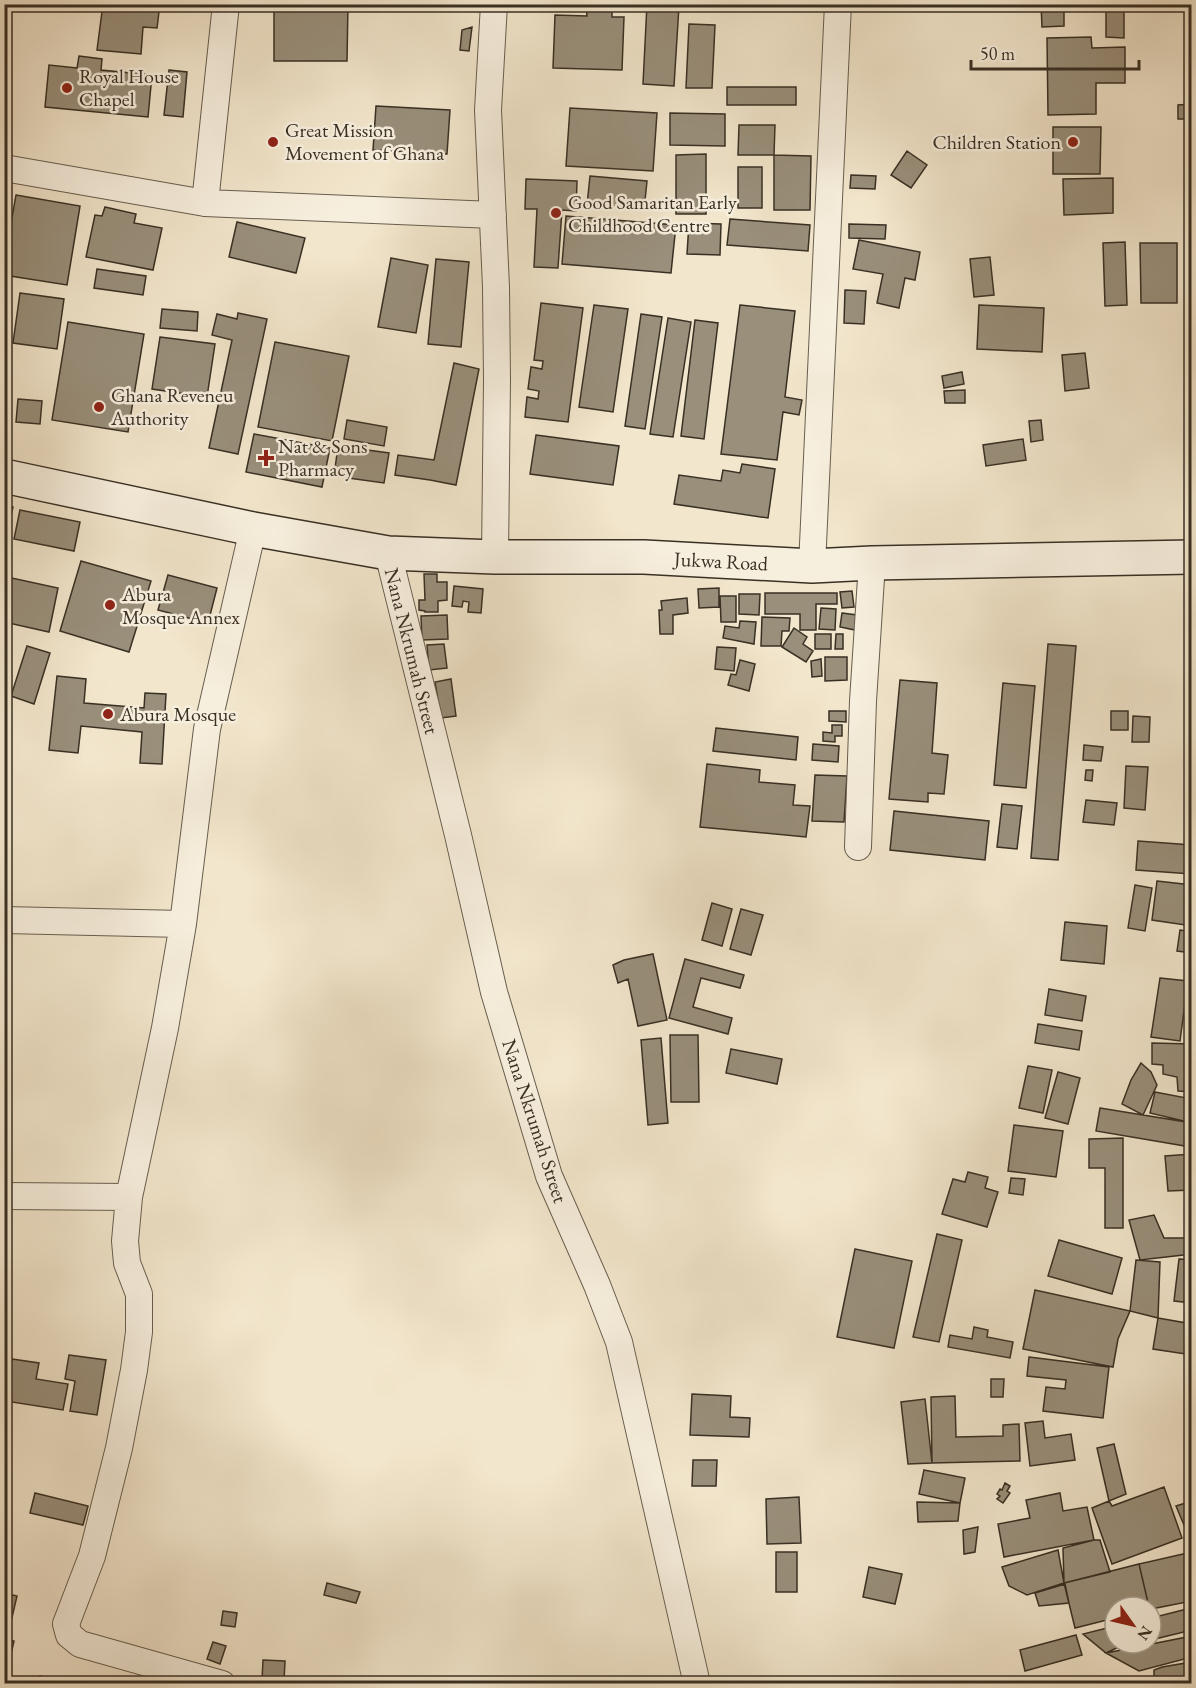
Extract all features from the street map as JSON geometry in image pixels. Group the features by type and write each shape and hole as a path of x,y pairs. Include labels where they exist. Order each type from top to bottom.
{"main road":[{"name":"Jukwa Road","path":"4,476 253,529 388,553 495,557 644,557 812,566 1191,557"}],"street":[{"path":"205,203 226,4"},
{"path":"494,4 488,110 497,369 495,557"},
{"path":"812,566 838,4"},
{"path":"4,168 205,203 493,216"},
{"path":"222,1683 80,1644 69,1635 66,1624 92,1556 119,1448 134,1370 139,1332 140,1294 127,1263 125,1241 129,1197 165,1028 183,924 207,729 253,529"},
{"name":"Nana Nkrumah Street","path":"388,553 458,835 494,992 549,1176 619,1341 697,1683"},
{"path":"858,847 863,701 872,563"},
{"path":"4,920 183,924"},
{"path":"4,1196 129,1197"}],"building":[{"path":"6,4 58,4 57,10"},
{"path":"103,4 160,4 157,28 143,27 141,54 97,50"},
{"path":"274,4 348,4 347,61 274,61"},
{"path":"612,4 612,17 624,17 622,70 553,68 555,15 587,16 586,5"},
{"path":"647,4 679,6 674,86 643,84"},
{"path":"1041,4 1064,4 1064,26 1042,27"},
{"path":"1106,4 1124,4 1124,38 1106,37"},
{"path":"689,24 715,25 712,88 686,88"},
{"path":"472,27 469,51 460,50 462,30"},
{"path":"1091,37 1092,48 1125,47 1125,83 1096,83 1096,114 1048,115 1047,38"},
{"path":"79,56 102,59 101,70 152,75 148,117 45,107 49,65 77,68"},
{"path":"169,70 187,72 183,117 164,115"},
{"path":"727,87 796,87 796,105 727,105"},
{"path":"1192,104 1192,119 1178,119 1178,105"},
{"path":"376,106 450,110 447,154 373,150"},
{"path":"570,108 657,113 653,171 566,166"},
{"path":"670,113 725,114 725,146 670,145"},
{"path":"739,125 775,125 774,155 738,155"},
{"path":"1053,127 1101,127 1100,174 1053,174"},
{"path":"907,151 927,165 911,188 891,175"},
{"path":"706,154 706,214 676,214 676,155"},
{"path":"774,155 811,156 810,210 774,210"},
{"path":"738,167 762,167 762,208 738,208"},
{"path":"851,175 876,176 875,189 850,188"},
{"path":"590,176 647,181 644,210 587,205"},
{"path":"1113,178 1113,213 1064,215 1063,179"},
{"path":"526,179 577,181 576,211 562,210 558,268 534,267 537,209 525,209"},
{"path":"16,195 80,206 67,285 4,275"},
{"path":"105,207 136,214 134,223 162,228 153,270 86,257 95,215 102,216"},
{"path":"566,216 676,225 671,273 562,264"},
{"path":"730,219 810,225 808,251 727,245"},
{"path":"237,222 305,238 296,273 229,257"},
{"path":"689,223 721,224 720,255 687,254"},
{"path":"849,224 886,225 885,239 849,238"},
{"path":"859,240 920,252 915,280 905,278 899,308 877,303 883,274 853,269"},
{"path":"1125,242 1127,305 1105,306 1103,243"},
{"path":"1140,243 1177,243 1177,303 1141,303"},
{"path":"990,257 994,295 974,297 970,259"},
{"path":"391,258 428,265 416,333 378,327"},
{"path":"436,259 469,262 461,347 428,344"},
{"path":"97,269 146,276 143,295 94,288"},
{"path":"845,290 866,291 864,324 844,323"},
{"path":"20,293 64,299 57,349 13,343"},
{"path":"541,303 583,308 568,422 525,417 527,397 538,399 539,391 528,389 531,367 542,369 543,361 534,360"},
{"path":"594,305 628,309 613,412 579,407"},
{"path":"740,305 795,311 785,397 802,400 799,415 783,412 777,460 721,454"},
{"path":"979,305 1044,308 1042,352 977,349"},
{"path":"162,309 198,312 197,331 160,328"},
{"path":"238,313 267,319 238,454 209,448 232,340 212,335 217,314 237,319"},
{"path":"641,314 662,317 645,429 625,426"},
{"path":"668,318 691,322 673,437 650,434"},
{"path":"695,320 718,323 704,439 681,436"},
{"path":"68,322 144,334 128,432 52,420"},
{"path":"160,337 215,344 207,397 152,389"},
{"path":"275,342 349,356 332,441 258,427"},
{"path":"1085,353 1089,388 1065,391 1062,355"},
{"path":"454,363 479,369 456,485 395,475 398,455 434,460"},
{"path":"962,372 964,384 944,388 942,376"},
{"path":"965,390 965,403 945,403 944,391"},
{"path":"18,399 42,401 40,424 16,422"},
{"path":"347,420 387,427 384,446 344,439"},
{"path":"1041,420 1043,440 1031,442 1029,421"},
{"path":"254,434 330,448 322,487 246,472"},
{"path":"536,435 619,446 613,485 530,474"},
{"path":"1023,439 1026,460 986,466 983,445"},
{"path":"338,446 389,453 384,483 334,476"},
{"path":"742,464 775,469 768,518 674,504 679,475 721,481 723,470 740,473"},
{"path":"4,505 13,507 6,536 4,535"},
{"path":"20,510 80,522 74,551 14,539"},
{"path":"81,561 151,581 129,652 60,631"},
{"path":"424,574 437,574 437,582 447,582 447,600 438,601 438,612 419,610 419,600 425,600"},
{"path":"168,575 217,588 208,623 158,610"},
{"path":"7,577 58,588 49,632 4,622 4,588"},
{"path":"454,586 483,589 481,613 468,612 469,602 463,601 462,607 452,606"},
{"path":"719,588 719,607 699,608 698,589"},
{"path":"852,591 854,607 842,608 840,592"},
{"path":"765,593 837,593 837,604 816,604 816,630 800,630 800,614 765,614"},
{"path":"739,594 760,594 759,615 739,614"},
{"path":"720,596 736,596 736,622 721,622"},
{"path":"687,598 688,613 673,615 673,634 660,634 661,601"},
{"path":"821,608 836,609 835,630 819,629"},
{"path":"842,613 857,615 855,630 840,627"},
{"path":"447,615 448,639 422,640 421,616"},
{"path":"762,617 790,618 789,631 782,631 781,646 761,646"},
{"path":"740,621 756,622 754,644 723,638 725,626 739,628"},
{"path":"794,628 807,637 803,644 813,651 806,662 782,647"},
{"path":"815,634 831,634 831,649 815,649"},
{"path":"836,634 843,634 843,649 835,649"},
{"path":"444,644 447,668 429,670 427,645"},
{"path":"1048,644 1076,646 1058,860 1031,858"},
{"path":"27,646 50,653 34,704 11,696"},
{"path":"717,647 736,648 734,671 715,669"},
{"path":"825,657 847,657 847,680 825,681"},
{"path":"821,659 822,676 812,677 811,661"},
{"path":"740,660 755,664 749,691 728,685 731,674 736,675"},
{"path":"57,676 86,679 84,703 144,708 145,693 166,694 162,764 140,763 142,732 81,726 78,753 49,750"},
{"path":"451,679 456,716 441,718 435,682"},
{"path":"900,680 937,683 932,753 948,755 944,794 928,793 928,802 889,799"},
{"path":"1003,683 1035,686 1026,788 994,785"},
{"path":"829,711 846,711 846,722 829,721"},
{"path":"1111,711 1128,711 1128,730 1111,730"},
{"path":"1133,716 1150,717 1149,742 1132,742"},
{"path":"832,725 842,725 842,736 835,736 835,742 823,741 823,732 832,733"},
{"path":"716,728 798,737 796,760 713,751"},
{"path":"813,744 839,746 838,762 812,760"},
{"path":"1084,745 1103,747 1101,761 1083,760"},
{"path":"707,764 760,770 759,782 795,785 793,805 810,806 806,837 700,827"},
{"path":"1126,766 1148,767 1145,810 1124,808"},
{"path":"1086,770 1093,770 1092,781 1085,780"},
{"path":"815,775 847,776 844,822 812,821"},
{"path":"1086,800 1117,803 1114,825 1083,822"},
{"path":"1002,804 1022,806 1017,849 997,847"},
{"path":"894,811 989,821 985,860 890,850"},
{"path":"1138,841 1192,845 1192,874 1136,870"},
{"path":"1157,881 1192,885 1192,926 1152,920"},
{"path":"1135,885 1152,888 1145,931 1128,928"},
{"path":"712,903 732,909 722,946 702,940"},
{"path":"741,909 763,915 751,955 730,949"},
{"path":"1065,922 1107,926 1104,964 1061,960"},
{"path":"1180,930 1192,932 1192,953 1177,951"},
{"path":"653,954 667,1020 638,1026 628,979 618,983 613,965 624,960"},
{"path":"685,959 744,975 740,988 701,978 693,1007 732,1018 728,1034 669,1018"},
{"path":"1160,978 1188,981 1180,1041 1151,1037"},
{"path":"1049,989 1086,996 1082,1021 1045,1015"},
{"path":"1038,1024 1082,1031 1079,1050 1035,1043"},
{"path":"670,1035 698,1035 699,1102 671,1102"},
{"path":"661,1038 668,1123 648,1125 641,1040"},
{"path":"1152,1043 1192,1044 1192,1092 1178,1091 1177,1077 1163,1074 1163,1065 1152,1064"},
{"path":"731,1049 782,1059 777,1084 726,1073"},
{"path":"1141,1063 1151,1072 1157,1085 1143,1115 1122,1104 1131,1080"},
{"path":"1028,1066 1052,1070 1043,1113 1019,1108"},
{"path":"1058,1072 1080,1078 1068,1124 1045,1118"},
{"path":"1155,1092 1192,1099 1192,1123 1150,1113"},
{"path":"1100,1108 1192,1123 1191,1147 1096,1131"},
{"path":"1014,1125 1063,1131 1056,1177 1008,1171"},
{"path":"1123,1138 1123,1228 1105,1228 1105,1168 1089,1168 1089,1139"},
{"path":"1192,1154 1192,1190 1168,1191 1165,1156"},
{"path":"968,1172 988,1177 985,1188 998,1192 987,1227 942,1214 953,1179 965,1182"},
{"path":"1011,1178 1025,1179 1023,1195 1009,1193"},
{"path":"1154,1215 1164,1238 1192,1238 1192,1254 1140,1260 1129,1220"},
{"path":"937,1234 962,1240 939,1342 913,1337"},
{"path":"1059,1240 1122,1258 1112,1294 1048,1276"},
{"path":"855,1249 912,1261 894,1348 837,1337"},
{"path":"1179,1259 1192,1260 1192,1303 1174,1301"},
{"path":"1136,1260 1160,1262 1158,1318 1130,1311"},
{"path":"1035,1290 1130,1311 1118,1339 1113,1367 1023,1349"},
{"path":"1158,1318 1192,1324 1192,1355 1153,1349"},
{"path":"974,1327 988,1330 987,1337 1013,1342 1010,1358 948,1347 950,1335 972,1339"},
{"path":"69,1355 106,1360 97,1415 70,1411 75,1381 65,1379"},
{"path":"1029,1357 1109,1367 1103,1418 1043,1411 1046,1387 1065,1389 1066,1380 1027,1376"},
{"path":"12,1359 39,1363 36,1379 68,1384 63,1410 5,1401"},
{"path":"991,1379 1004,1379 1003,1397 991,1397"},
{"path":"692,1394 731,1396 730,1417 750,1418 749,1437 690,1435"},
{"path":"955,1396 956,1437 1003,1436 1003,1425 1019,1424 1020,1461 932,1463 931,1397"},
{"path":"925,1399 932,1463 908,1464 901,1402"},
{"path":"1043,1421 1045,1438 1071,1434 1075,1460 1030,1466 1025,1423"},
{"path":"1114,1444 1126,1494 1109,1501 1097,1448"},
{"path":"693,1460 717,1460 716,1486 692,1486"},
{"path":"924,1470 965,1478 960,1503 919,1494"},
{"path":"1005,1483 1010,1486 1007,1491 1010,1493 1003,1503 997,1499 1000,1496 997,1494"},
{"path":"1164,1487 1182,1538 1112,1564 1092,1508 1109,1501 1112,1506"},
{"path":"35,1493 88,1506 83,1525 30,1513"},
{"path":"1060,1493 1063,1511 1087,1507 1094,1540 1004,1557 998,1524 1030,1518 1026,1500"},
{"path":"799,1497 801,1543 767,1544 766,1499"},
{"path":"1192,1501 1192,1522 1184,1525 1176,1506"},
{"path":"917,1502 960,1503 958,1521 918,1522"},
{"path":"978,1527 975,1552 964,1554 963,1530"},
{"path":"1100,1540 1110,1572 1064,1583 1063,1548"},
{"path":"1058,1550 1064,1583 1027,1595 1009,1586 1002,1567"},
{"path":"776,1552 797,1552 797,1592 776,1592"},
{"path":"1192,1552 1192,1601 1163,1607 1163,1595 1146,1595 1139,1564"},
{"path":"1139,1564 1146,1595 1103,1595 1103,1621 1075,1628 1064,1583"},
{"path":"869,1567 902,1574 895,1604 863,1597"},
{"path":"327,1583 360,1592 356,1603 324,1595"},
{"path":"1065,1584 1069,1603 1039,1606 1035,1593"},
{"path":"4,1593 17,1596 10,1626 4,1625"},
{"path":"1191,1608 1192,1630 1163,1637 1163,1615"},
{"path":"223,1611 237,1613 235,1627 221,1625"},
{"path":"1103,1629 1103,1651 1083,1634"},
{"path":"1076,1635 1082,1655 1025,1671 1020,1650"},
{"path":"1192,1636 1192,1657 1139,1671 1110,1655 1163,1655 1163,1642"},
{"path":"4,1639 14,1641 7,1671 4,1670"},
{"path":"213,1642 226,1646 220,1664 207,1659"},
{"path":"263,1660 285,1661 284,1681 262,1680"},
{"path":"1192,1662 1192,1684 1154,1683 1154,1670"},
{"path":"40,1676 76,1684 38,1684"}],"place":[{"name":"Royal House Chapel","path":"67,88"},
{"name":"Great Mission Movement of Ghana","path":"273,142"},
{"name":"Children Station","path":"1073,142"},
{"name":"Good Samaritan Early Childhood Centre","path":"556,213"},
{"name":"Ghana Reveneu Authority","path":"99,407"},
{"name":"Nat & Sons Pharmacy","path":"266,458"},
{"name":"Abura Mosque Annex","path":"110,605"},
{"name":"Abura Mosque","path":"108,714"}]}
